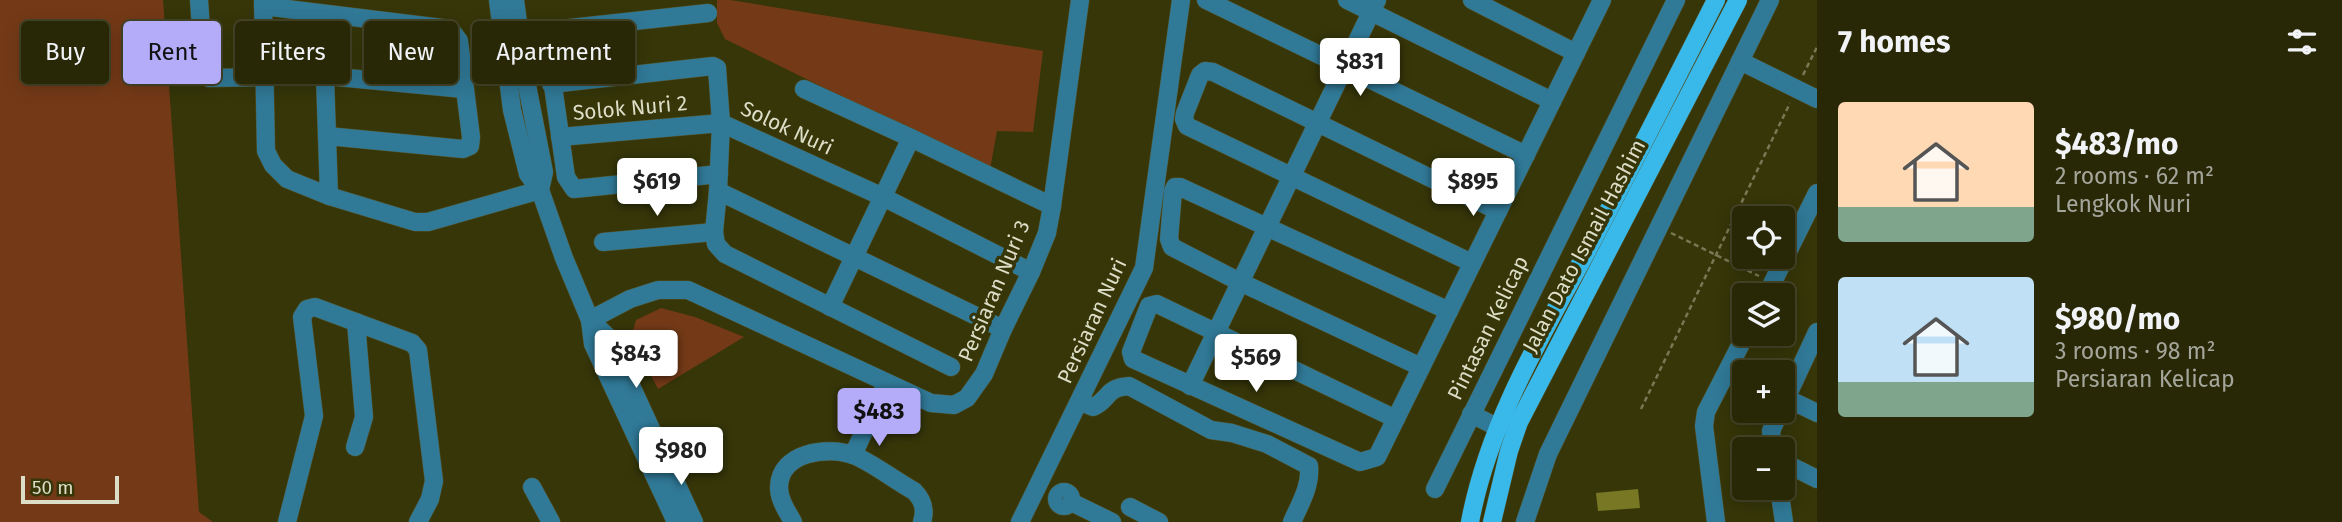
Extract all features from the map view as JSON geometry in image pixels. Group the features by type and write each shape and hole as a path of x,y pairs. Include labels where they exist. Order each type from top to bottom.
{"main road":[{"name":"Jalan Dato Ismail Hashim","path":"1470,522 1499,428 1520,377 1638,155 1716,0"},
{"name":"Jalan Dato Ismail Hashim","path":"1492,522 1509,450 1519,422 1738,0"}],"street":[{"path":"199,0 204,72 209,78 235,76"},
{"path":"498,0 512,110 528,174 541,190 564,258 590,320 593,344 676,522"},
{"path":"515,0 525,75 544,172 541,190"},
{"name":"Persiaran Nuri 3","path":"590,320 631,299 658,289 688,290 931,403 954,405 967,398 984,374 1047,233 1080,0"},
{"name":"Persiaran Nuri","path":"1020,522 1144,268 1181,0"},
{"path":"1206,0 1343,69 1526,155"},
{"path":"1347,0 1374,6 1552,101"},
{"path":"1472,0 1576,53"},
{"path":"1396,419 1152,303 1130,356 1190,386 1360,462 1377,457 1396,419 1421,367 1449,312 1602,0"},
{"name":"Pintasan Kelicap","path":"1434,489 1675,0"},
{"path":"1525,522 1548,454 1770,0"},
{"path":"263,21 263,3 450,29 459,41 470,146 463,149 327,136"},
{"path":"1190,386 1374,6"},
{"name":"Solok Nuri 2","path":"635,21 708,13"},
{"path":"1741,61 1817,99"},
{"path":"635,75 713,66 717,68 721,123"},
{"path":"1472,263 1187,126 1185,113 1200,75 1205,71 1213,72 1498,211"},
{"path":"350,78 464,89"},
{"path":"263,84 266,151 273,165 287,179 415,222 428,222 541,190"},
{"path":"325,84 329,195"},
{"name":"Solok Nuri 2","path":"551,84 560,137 721,123"},
{"path":"804,89 1052,206"},
{"name":"Solok Nuri","path":"714,232 721,123 883,197 1031,272"},
{"path":"560,137 566,177 569,185 574,188 719,183 854,257 1003,329"},
{"path":"830,307 911,138"},
{"path":"1421,367 1172,247 1170,243 1175,187 1449,312"},
{"path":"1772,283 1817,192"},
{"path":"604,243 714,232 716,244 725,254 951,367"},
{"path":"286,522 314,415 302,317 307,309 315,307 412,342 418,350 434,481 430,499 418,522"},
{"path":"590,320 609,338 694,522"},
{"path":"355,447 364,417 356,322"},
{"path":"1795,381 1815,341"},
{"path":"1716,522 1704,426 1706,412 1740,346"},
{"path":"853,456 886,384"},
{"path":"1081,401 1093,407 1099,405 1106,394 1116,387 1129,386 1211,430 1267,444 1309,466 1307,487 1292,522"},
{"path":"1795,408 1817,413"},
{"path":"1471,414 1499,428"},
{"path":"793,522 780,497 779,484 784,470 795,460 810,453 827,450 853,456 914,491 924,505 922,522"},
{"path":"1795,468 1817,479"},
{"path":"532,487 551,522"},
{"path":"1781,500 1784,522"},
{"path":"1052,522 1066,504 1112,522"},
{"path":"1130,507 1159,522"}],"path":[{"path":"1640,409 1817,47"},
{"path":"1658,227 1716,254 1760,283"}],"shaded area":[{"path":"0,0 163,0 164,21 123,21 123,84 169,84 199,512 213,522 0,522"},
{"path":"717,0 1043,51 1033,132 997,131 990,169 725,39 717,23"},
{"path":"661,308 695,317 744,337 658,389 631,337 636,320"},
{"path":"1638,489 1640,508 1598,511 1596,493"}]}
